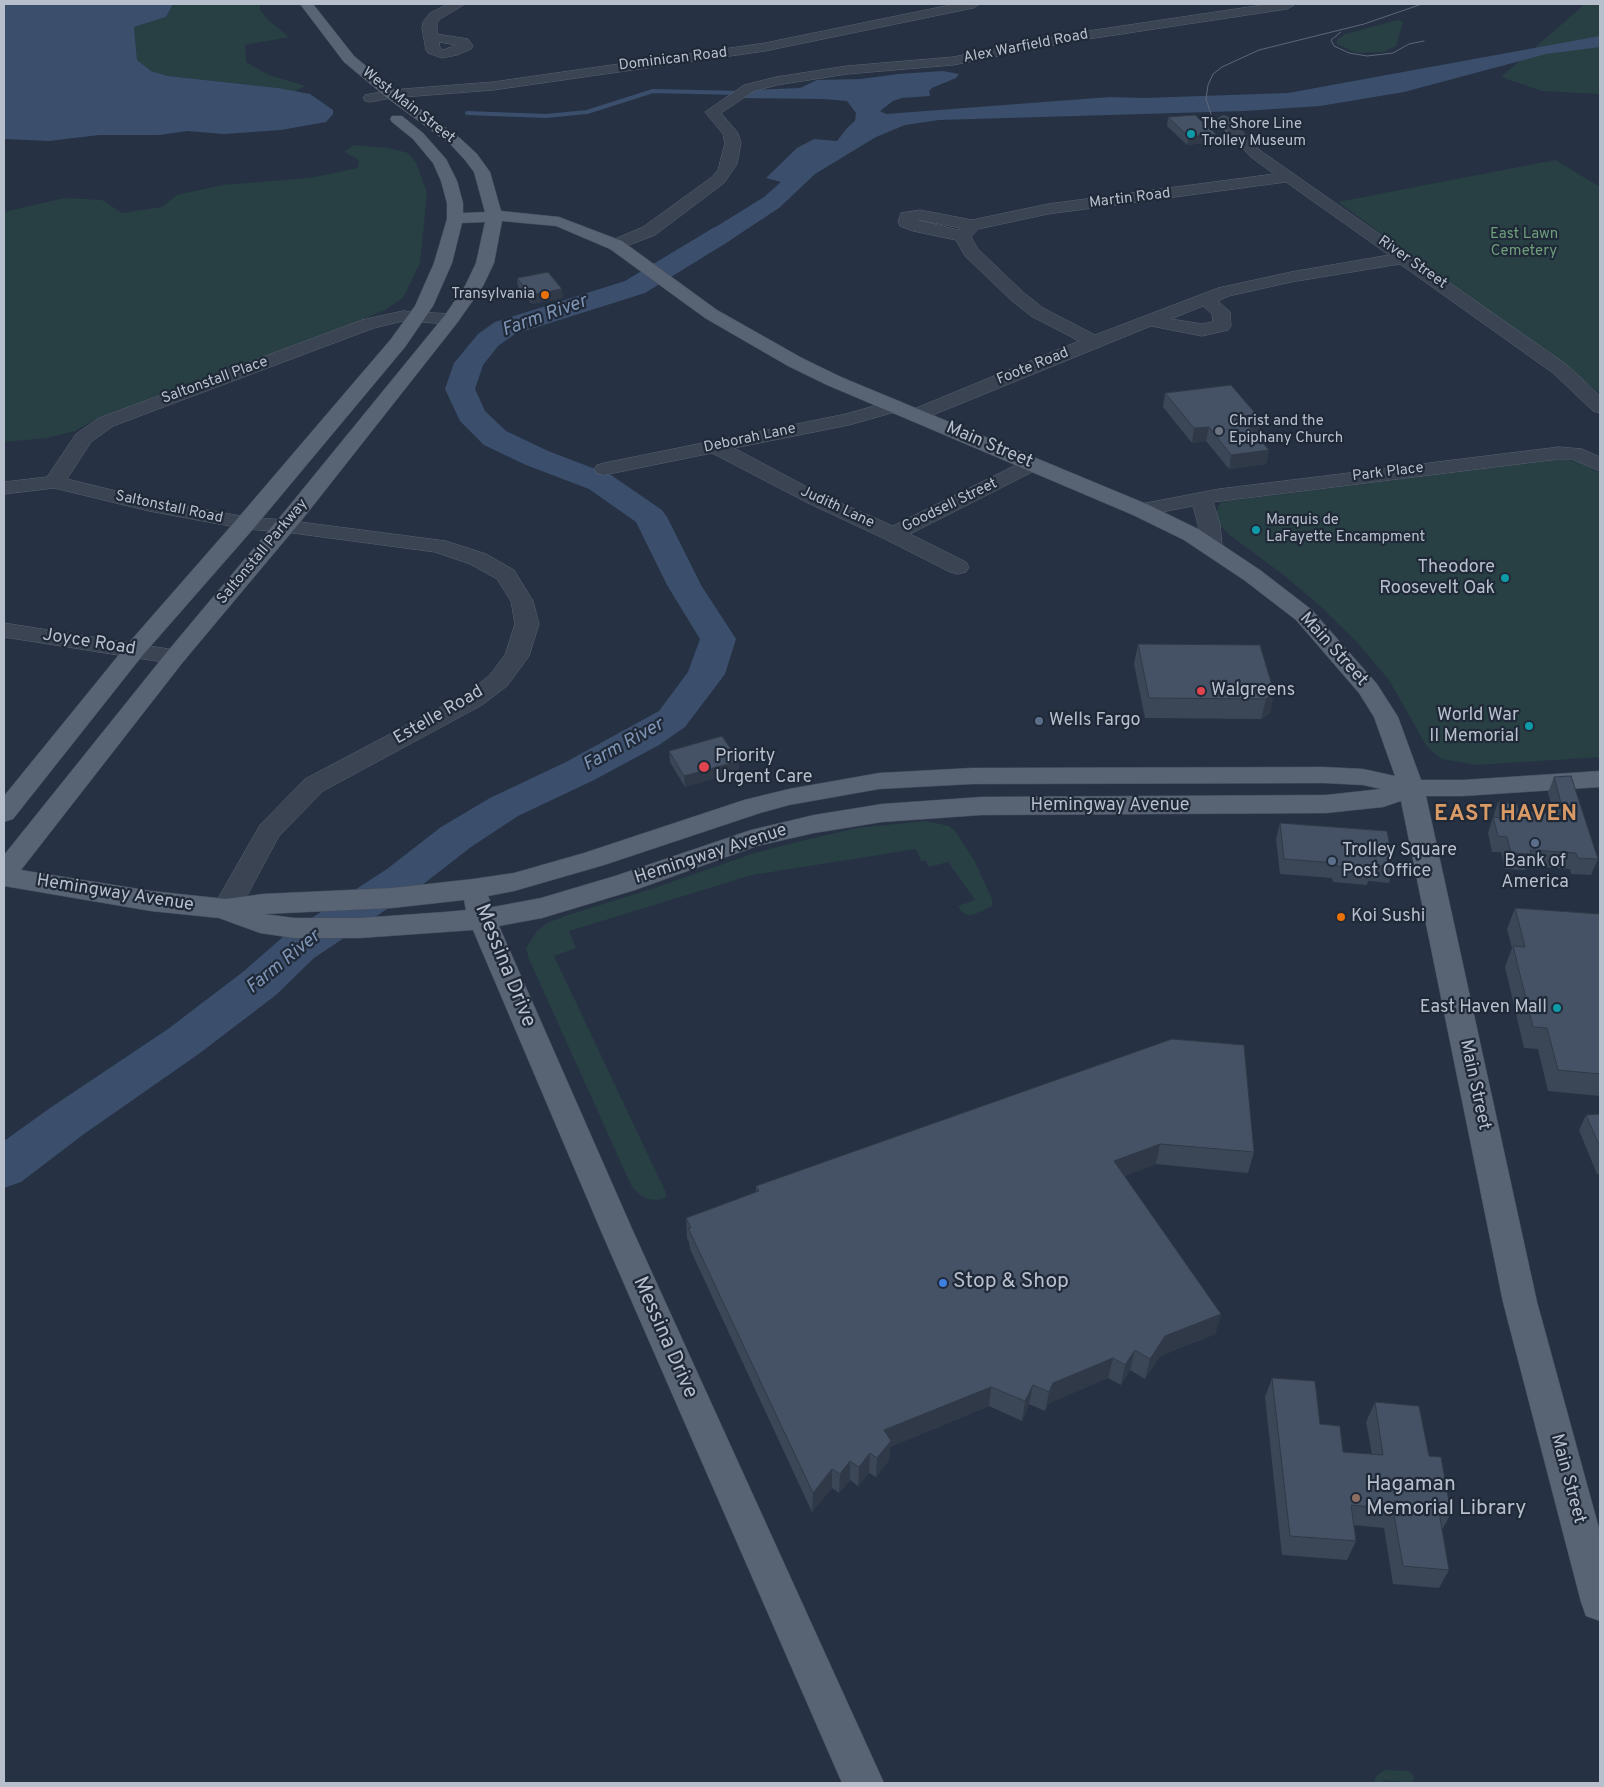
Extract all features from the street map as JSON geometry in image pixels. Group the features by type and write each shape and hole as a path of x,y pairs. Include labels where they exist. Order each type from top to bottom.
{"main road":[{"name":"West Main Street","path":"300,12 349,59 391,94 456,142 471,157 482,172 488,188 494,216"},
{"name":"West Main Street","path":"366,95 418,136 440,162 454,203 455,219"},
{"name":"Main Street","path":"455,219 494,216 558,222 589,232 616,246 711,314 770,349 834,381 1142,510 1211,546 1304,615 1368,689 1386,717 1412,788 1520,1302 1600,1602"},
{"name":"Saltonstall Parkway","path":"4,875 175,658 285,526 451,319 474,286 485,263 492,236 494,216"},
{"name":"Saltonstall Parkway","path":"4,812 134,650 246,523 398,343 418,316 435,284 455,219"},
{"path":"435,284 474,286"},
{"name":"Hemingway Avenue","path":"226,909 260,924 294,928 360,928 477,904 542,875 717,817 789,796 879,781 972,776 1324,775 1363,777 1412,788 1463,788 1600,779"},
{"path":"972,776 981,806"},
{"name":"Hemingway Avenue","path":"4,875 151,901 226,909 264,904 392,898 542,908 577,899 751,839 785,830 882,813 981,806 1326,804 1383,798 1412,788"},
{"name":"Messina Drive","path":"477,904 617,1231 863,1783"}],"street":[{"path":"431,37 430,22 435,16 458,4"},
{"name":"Dominican Road","path":"366,95 493,86 755,48 973,4"},
{"name":"Alex Warfield Road","path":"616,246 650,231 718,180 725,172 729,164 733,143 730,132 712,112 749,88 847,70 953,61 1076,37 1287,5"},
{"name":"River Street","path":"1224,121 1248,147 1560,370 1600,407"},
{"name":"Martin Road","path":"1094,342 1030,307 971,252 967,230 1048,209 1289,177"},
{"name":"Foote Road","path":"916,415 1094,342 1224,292 1290,277 1404,258"},
{"path":"1151,321 1202,330 1222,326 1221,312 1206,300"},
{"name":"Saltonstall Place","path":"54,482 82,438 106,422 368,324 395,317 418,316 451,319"},
{"name":"Deborah Lane","path":"604,469 849,419 895,406"},
{"name":"Park Place","path":"1575,453 1584,447 1600,446"},
{"name":"Judith Lane","path":"716,447 814,498 893,534 958,567"},
{"name":"Park Place","path":"1142,510 1200,498 1440,466 1559,453 1575,453 1600,465"},
{"name":"Goodsell Street","path":"893,534 1033,464"},
{"path":"4,488 54,482"},
{"name":"Saltonstall Road","path":"54,482 149,505 246,523 285,526"},
{"path":"1200,498 1209,524 1211,546"},
{"name":"Estelle Road","path":"226,909 269,831 314,785 473,700 498,681 517,656 527,624 522,601 506,575 478,559 438,546 285,526"},
{"name":"Joyce Road","path":"4,630 175,658"}],"green space":[{"path":"173,4 260,4 260,10 268,20 289,37 245,45 246,62 269,75 305,86 294,92 278,88 168,76 151,71 137,60 134,27 166,17"},
{"path":"1585,4 1600,4 1600,94 1542,91 1501,77"},
{"path":"1398,20 1403,22 1396,46 1384,52 1357,53 1337,44 1337,40 1345,34"},
{"path":"354,145 389,148 408,153 416,163 427,192 420,263 403,298 386,309 366,318 100,417 75,431 47,438 4,442 4,212 65,198 102,200 122,213 162,207 177,195 222,185 310,178 358,168 359,160 344,152"},
{"name":"East Lawn Cemetery","path":"1555,160 1600,187 1600,393 1338,202"},
{"path":"1553,460 1569,460 1583,463 1600,473 1600,757 1476,765 1442,759 1427,747 1389,680 1356,641 1319,605 1285,576 1227,533 1217,521 1215,515 1221,502"},
{"path":"926,821 949,826 956,832 975,862 992,899 992,906 975,914 968,915 962,912 958,906 975,900 948,862 929,867 926,861 921,861 916,849 752,875 569,931 576,948 554,956 666,1193 666,1197 658,1200 648,1199 640,1195 632,1187 529,959 526,948 537,931 547,923 565,916 752,854 857,828"},
{"path":"1385,1770 1409,1771 1414,1776 1413,1780 1411,1783 1383,1780 1383,1783 1374,1783 1376,1776"}],"water":[{"path":"4,4 173,4 166,17 134,27 137,60 151,71 168,76 278,88 310,94 333,110 333,114 326,122 281,130 224,134 188,131 159,135 99,135 49,141 4,139"},
{"path":"1600,36 1600,47 1546,54 1404,92 1320,106 1244,111 939,120 905,125 876,137 815,174 779,208 732,239 714,228 764,197 781,182 766,178 797,148 814,139 837,141 855,121 856,113 847,101 738,98 750,90 800,88 817,80 861,79 943,71 959,74 956,78 932,88 929,91 930,96 902,98 893,101 880,111 886,114 1110,97 1144,98 1288,93"}],"building":[{"path":"1195,115 1216,134 1189,137 1168,117"},
{"path":"548,272 562,289 531,295 517,278"},
{"path":"1231,385 1261,420 1245,422 1269,450 1231,455 1209,427 1194,428 1165,393"},
{"path":"1138,644 1260,645 1274,692 1266,699 1149,698"},
{"path":"722,736 739,761 684,776 669,751"},
{"path":"1571,776 1598,859 1578,858 1576,853 1530,850 1531,854 1511,853 1507,837 1498,836 1493,817 1502,818 1498,802 1517,804 1519,811 1564,814 1554,777"},
{"path":"1280,823 1387,831 1394,867 1371,865 1372,869 1337,866 1336,863 1284,859"},
{"name":"East Haven Mall","path":"1515,908 1600,914 1600,1074 1558,1070 1547,1028 1533,1027 1513,946 1525,947"},
{"name":"Stop & Shop","path":"1172,1039 1244,1045 1254,1152 1160,1144 1114,1161 1221,1314 1165,1336 1150,1359 1135,1350 1125,1365 1113,1358 1053,1383 1049,1392 1033,1385 1025,1401 991,1387 884,1430 891,1441 877,1458 870,1453 859,1467 850,1461 840,1474 832,1469 813,1493 688,1228 691,1228 686,1218 759,1191 756,1186"},
{"path":"1600,1114 1600,1147 1586,1115"},
{"name":"Hagaman Memorial Library","path":"1272,1378 1315,1381 1320,1424 1340,1426 1343,1452 1383,1455 1375,1402 1419,1406 1429,1456 1441,1457 1451,1513 1439,1512 1449,1570 1403,1566 1393,1509 1351,1505 1356,1541 1290,1536"}],"waterway":[{"name":"Farm River","path":"467,113 546,116 587,112 653,91 740,93"},
{"name":"Farm River","path":"4,1168 67,1121 184,1041 260,983 299,947 402,879 456,837 504,807 580,771 645,736 672,719 706,674 718,639 684,585 650,517 600,482 537,458 495,438 471,415 460,389 469,363 488,340 505,328 635,287 722,234"}],"tram line":[{"path":"1233,138 1212,117 1206,99 1208,85 1213,74 1222,67 1259,50 1364,24 1422,4"},
{"path":"1341,32 1331,40 1334,46 1349,53 1367,56 1393,53 1409,44 1424,41"}],"place":[{"name":"The Shore Line Trolley Museum","path":"1191,134"},
{"name":"Transylvania","path":"545,295"},
{"name":"Christ and the Epiphany Church","path":"1219,431"},
{"name":"Marquis de LaFayette Encampment","path":"1256,530"},
{"name":"Theodore Roosevelt Oak","path":"1505,578"},
{"name":"Walgreens","path":"1201,691"},
{"name":"Wells Fargo","path":"1039,721"},
{"name":"World War II Memorial","path":"1529,726"},
{"name":"Priority Urgent Care","path":"704,767"},
{"name":"Bank of America","path":"1535,843"},
{"name":"Trolley Square Post Office","path":"1332,861"},
{"name":"Koi Sushi","path":"1341,917"},
{"name":"East Haven Mall","path":"1557,1008"},
{"name":"Stop & Shop","path":"943,1283"},
{"name":"Hagaman Memorial Library","path":"1356,1498"}],"district":[{"name":"EAST HAVEN","path":"1506,816"}]}
